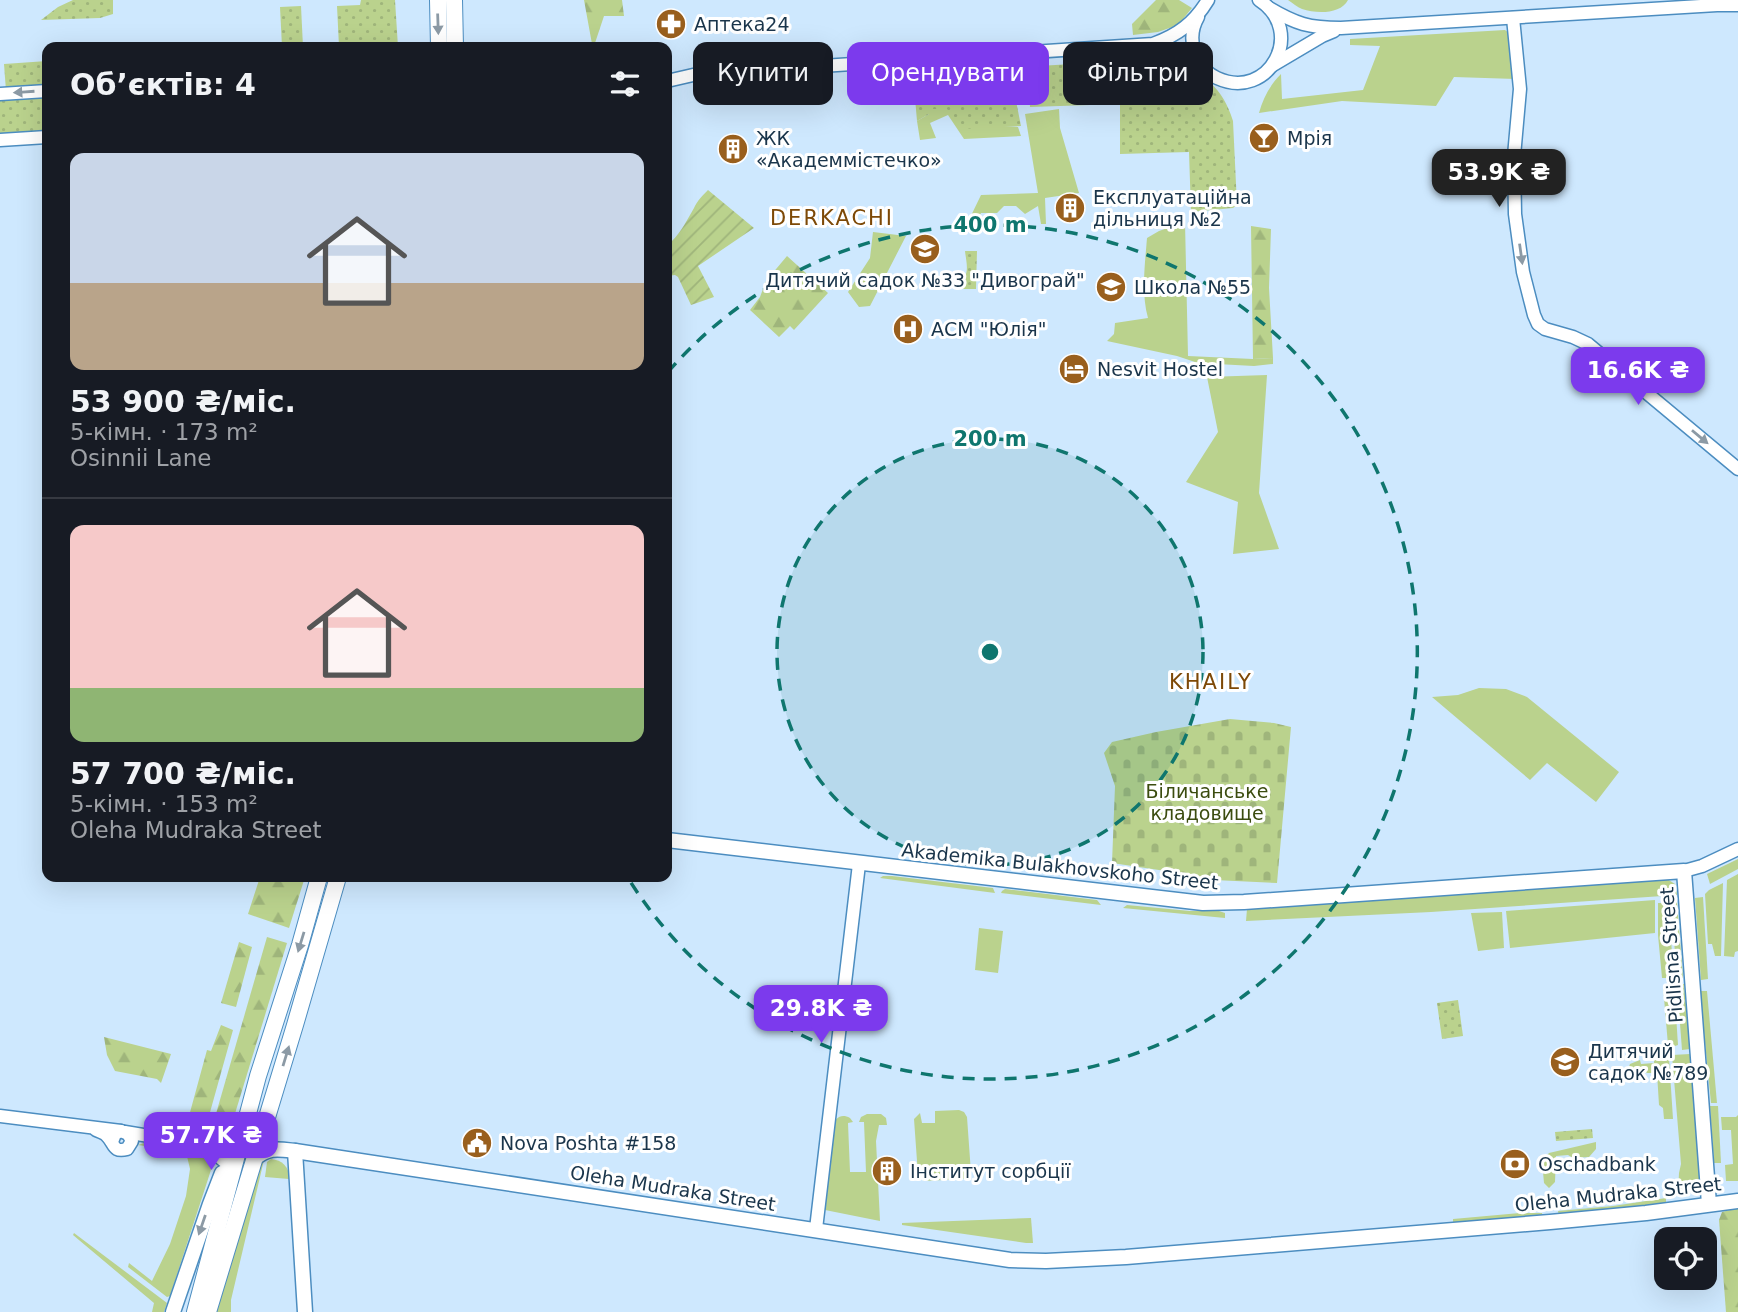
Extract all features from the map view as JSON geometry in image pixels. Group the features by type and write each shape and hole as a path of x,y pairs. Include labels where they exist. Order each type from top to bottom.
{"highway":[{"path":"438,0 439,42"},
{"path":"454,0 455,42"},
{"path":"195,1312 244,1126 317,882"},
{"path":"208,1312 337,882"}],"main road":[{"name":"Akademika Bulakhovskoho Street","path":"672,841 1203,903 1684,872"},
{"name":"Pidlisna Street","path":"1684,872 1709,1204"},
{"name":"Oleha Mudraka Street","path":"265,1122 267,1132 274,1141 295,1151"},
{"name":"Oleha Mudraka Street","path":"254,1159 272,1149 295,1151 1010,1260 1046,1261 1136,1256 1647,1213 1738,1201"},
{"path":"295,1151 305,1312"},
{"path":"173,1312 222,1173 234,1168"}],"street":[{"path":"1158,42 1172,37 1215,0"},
{"path":"1261,2 1286,18 1315,28 1738,5"},
{"path":"1213,76 1225,82 1240,83 1255,80 1273,65 1282,39 1279,25 1261,2"},
{"path":"1193,42 1195,23 1205,6"},
{"path":"1513,18 1520,89 1514,156 1515,214 1523,272 1538,324 1588,344 1738,469"},
{"path":"1273,65 1341,28"},
{"path":"833,66 1063,50"},
{"path":"672,73 693,75"},
{"path":"672,80 693,75"},
{"path":"0,94 42,91"},
{"path":"0,140 42,137"},
{"name":"Akademika Bulakhovskoho Street","path":"1684,872 1738,849"},
{"path":"816,1229 859,864"},
{"path":"0,1116 123,1131 203,1145 234,1168"},
{"path":"203,1145 220,1143 238,1133 244,1126"},
{"path":"92,1128 105,1134 116,1149 120,1150 127,1149 146,1135"},
{"path":"112,1142 113,1136 123,1131"},
{"path":"123,1131 131,1137 131,1145"}],"green space":[{"path":"73,0 113,0 113,14 100,18 41,20"},
{"path":"361,0 395,0 398,42 339,42 337,6 360,5"},
{"path":"584,0 622,0 624,16 604,16 595,42 592,42"},
{"path":"1156,0 1179,0 1192,8 1178,25 1158,32 1133,35 1132,24"},
{"path":"1288,0 1348,0 1340,8 1315,12 1302,9"},
{"path":"301,6 303,42 282,42 280,7"},
{"path":"1505,30 1509,33 1516,79 1454,77 1436,106 1342,101 1259,113 1267,92 1281,74 1282,99 1363,90 1380,46 1350,45 1350,39"},
{"path":"42,61 42,88 6,91 4,64"},
{"path":"1049,65 1063,65 1063,105 1090,105 1030,107 1049,105"},
{"path":"1213,86 1224,99 1233,121 1237,205 1233,208 1191,212 1189,152 1120,154 1120,105 1213,105"},
{"path":"42,96 42,133 0,136 0,99"},
{"path":"916,105 1017,105 1021,126 962,129 947,109 929,109 929,114 917,121"},
{"path":"928,105 1008,105 1001,126 1018,127 1021,136 964,139 948,115 930,123 936,138 920,140 917,121 929,114"},
{"path":"1059,109 1060,128 1079,193 1045,198 1046,224 1041,224 1038,206 1025,214 1016,206 1004,206 997,213 981,213 975,225 966,226 981,195 1038,193 1025,114"},
{"path":"708,190 754,228 698,266 714,297 691,305 678,277 672,275 672,241"},
{"path":"1185,222 1188,356 1273,358 1273,364 1254,366 1198,363 1107,341 1114,334 1115,323 1148,318 1144,289 1147,238"},
{"path":"1251,226 1271,229 1269,288 1273,358 1253,359"},
{"path":"873,232 906,236 870,306 859,307 848,292 870,258"},
{"path":"965,251 977,251 976,289 961,289 967,270"},
{"path":"787,256 828,293 794,330 790,326 779,337 750,310 760,297 766,281"},
{"path":"1267,375 1259,493 1279,549 1233,554 1238,502 1186,482 1218,432 1207,377"},
{"path":"1479,688 1506,689 1527,697 1619,772 1596,802 1547,763 1530,780 1432,697 1458,695"},
{"name":"Біличанське кладовище","path":"1230,719 1291,727 1277,883 1193,879 1179,873 1112,863 1115,786 1104,753 1112,742"},
{"path":"1738,859 1738,869 1710,884 1707,874"},
{"path":"1738,874 1738,951 1734,957 1724,956 1727,880"},
{"path":"883,876 993,888 995,893 880,878"},
{"path":"1667,879 1675,884 1677,895 1431,912 1246,921 1247,909 1250,907"},
{"path":"258,882 303,882 289,928 248,914"},
{"path":"1723,883 1721,956 1715,956 1712,944 1708,944 1705,894"},
{"path":"1005,889 1097,900 1101,905 1001,893"},
{"path":"1703,897 1708,979 1701,980 1695,898"},
{"path":"1655,900 1655,933 1510,948 1506,911"},
{"path":"1677,902 1683,978 1677,978 1671,903"},
{"path":"1658,903 1668,903 1674,978 1662,978"},
{"path":"1127,905 1219,911 1225,913 1225,918 1123,908"},
{"path":"1502,912 1504,948 1478,951 1471,913"},
{"path":"979,928 1003,931 998,973 975,970"},
{"path":"267,937 287,943 230,1130 216,1140 211,1137 211,1131"},
{"path":"239,942 252,947 236,1007 221,1003"},
{"path":"1677,984 1684,984 1690,1049 1682,1050"},
{"path":"1674,985 1678,1045 1672,1047 1668,1045 1663,986"},
{"path":"1700,991 1707,991 1717,1103 1711,1103"},
{"path":"1458,1000 1463,1036 1442,1039 1437,1003"},
{"path":"221,1025 233,1030 207,1123 196,1122 192,1139 183,1138 207,1050 211,1051"},
{"path":"104,1037 171,1054 161,1083 157,1079 115,1071 107,1055"},
{"path":"1690,1054 1701,1184 1693,1190 1678,1193 1681,1164 1672,1055"},
{"path":"1669,1058 1673,1119 1664,1119 1663,1108 1659,1105 1657,1073 1633,1072 1632,1076 1627,1072 1630,1064 1640,1060 1641,1064 1654,1063 1654,1059"},
{"path":"1710,1106 1718,1106 1721,1163 1714,1163"},
{"path":"959,1110 967,1117 971,1173 963,1179 924,1181 918,1175 914,1119 920,1113 922,1123 935,1123 935,1111"},
{"path":"881,1114 886,1118 887,1125 879,1125 876,1141 880,1221 825,1210 833,1124 841,1116 850,1118 853,1122 848,1123 850,1172 866,1172 864,1122 859,1122 861,1117"},
{"path":"1738,1115 1738,1181 1726,1181 1725,1165 1733,1164 1731,1130 1722,1130 1721,1117"},
{"path":"1592,1129 1593,1138 1556,1141 1555,1132"},
{"path":"150,1141 194,1148 208,1156 211,1163 170,1296 167,1297 128,1267 129,1263 152,1281 170,1244 186,1196 190,1169 186,1152 138,1145"},
{"path":"1596,1142 1596,1149 1589,1157 1556,1156 1555,1182 1549,1188 1544,1183 1542,1161 1549,1153"},
{"path":"271,1159 284,1165 289,1179 265,1177 267,1162"},
{"path":"264,1160 231,1300 231,1312 213,1312 259,1164"},
{"path":"1666,1198 1666,1205 1559,1217 1558,1211 1613,1206"},
{"path":"1738,1208 1738,1312 1726,1312 1719,1220 1722,1212"},
{"path":"1542,1213 1543,1219 1453,1227 1453,1219"},
{"path":"1031,1218 1033,1243 902,1225 902,1223"},
{"path":"74,1233 167,1303 164,1312 152,1312 154,1303 73,1235"}],"place":[{"name":"Аптека24","path":"671,24"},
{"name":"Мрія","path":"1264,138"},
{"name":"ЖК «Академмістечко»","path":"733,149"},
{"name":"Експлуатаційна дільниця №2","path":"1070,208"},
{"name":"Дитячий садок №33 \"Дивограй\"","path":"925,249"},
{"name":"Школа №55","path":"1111,287"},
{"name":"АСМ \"Юлія\"","path":"908,329"},
{"name":"Nesvit Hostel","path":"1074,369"},
{"name":"Дитячий садок №789","path":"1565,1062"},
{"name":"Nova Poshta #158","path":"477,1143"},
{"name":"Oschadbank","path":"1515,1164"},
{"name":"Інститут сорбції","path":"887,1171"}],"district":[{"name":"DERKACHI","path":"832,218"},
{"name":"KHAILY","path":"1211,682"}]}
